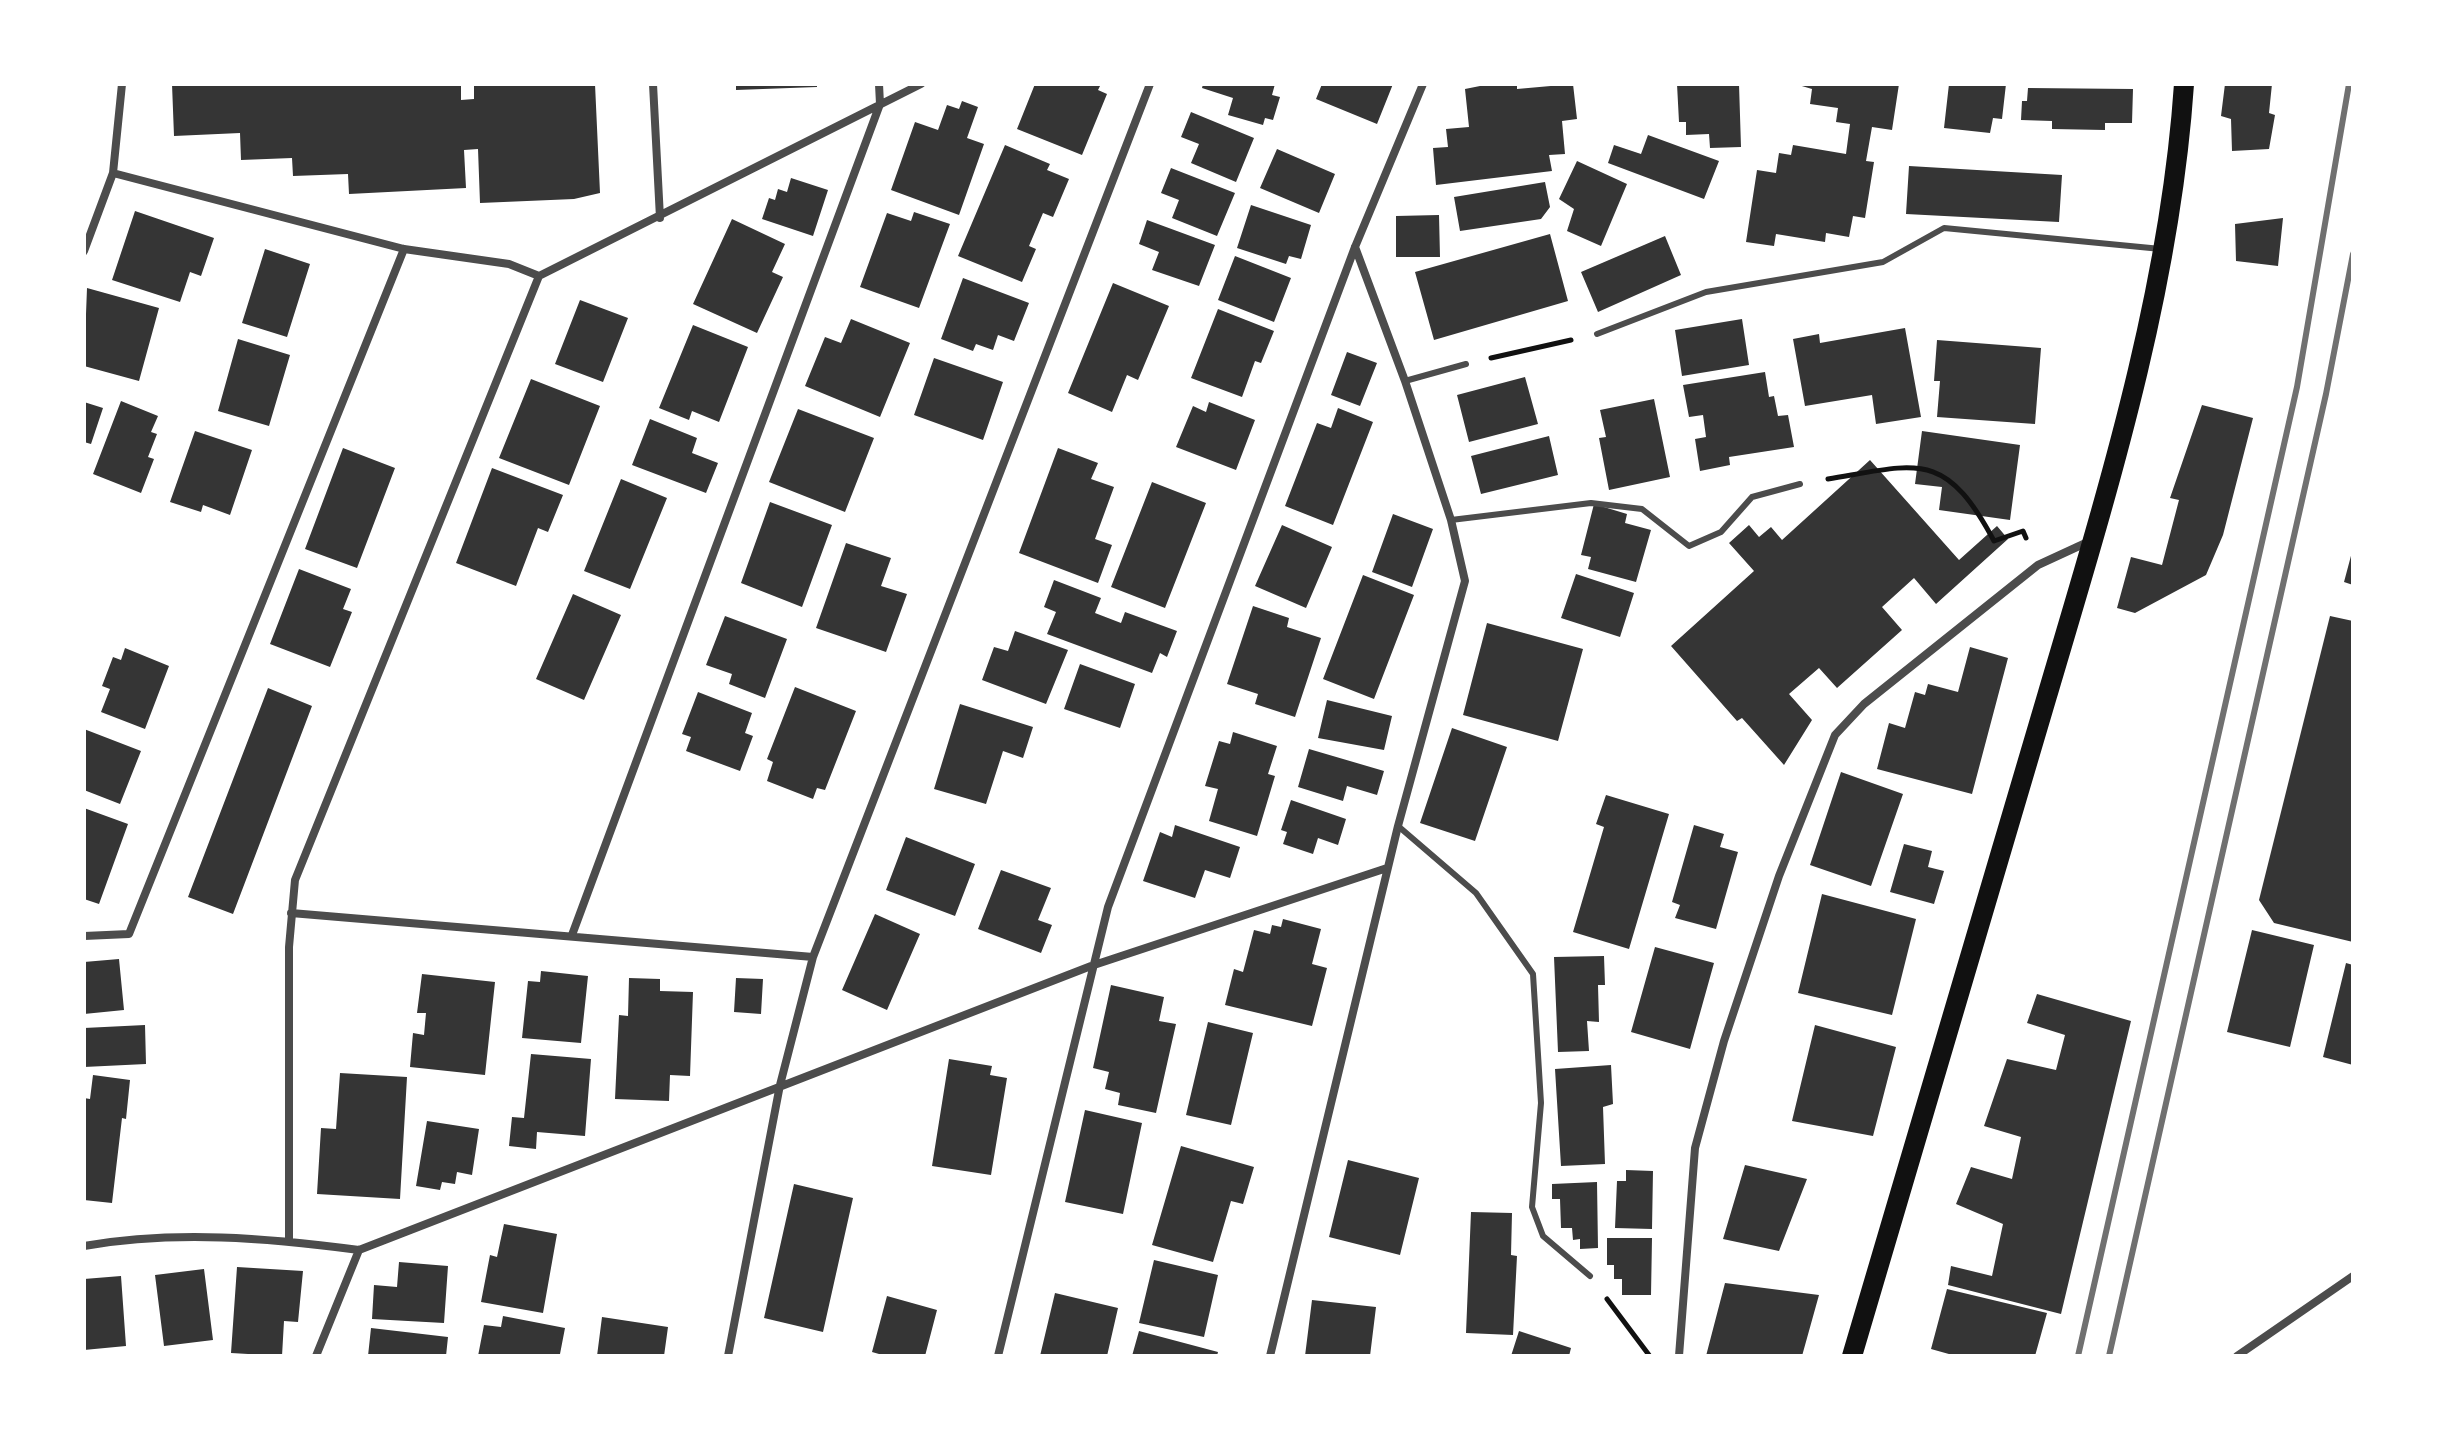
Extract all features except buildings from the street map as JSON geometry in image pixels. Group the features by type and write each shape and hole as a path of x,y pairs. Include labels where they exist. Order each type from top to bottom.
{"main road":[{"path":"1852,1356 2092,540 2165,249 2184,84"}],"street":[{"path":"84,251 113,173 122,84"},
{"path":"653,84 660,218"},
{"path":"572,935 880,104 879,84"},
{"path":"289,1241 291,913 295,880 539,276 660,218 921,84"},
{"path":"728,1356 780,1085 813,957 1150,84"},
{"path":"998,1356 1091,966 1108,907 1355,247 1423,84"},
{"path":"113,173 404,249 509,264 539,276"},
{"path":"1270,1356 1387,868 1465,581 1451,520 1405,381 1355,247"},
{"path":"84,936 129,934 404,249"},
{"path":"1679,1356 1695,1148 1724,1041 1769,906 1835,735 1864,704 2038,565 2092,540"},
{"path":"84,1246 139,1236 289,1241 359,1250 1091,966 1387,868"},
{"path":"291,913 813,957"},
{"path":"316,1356 359,1250"},
{"path":"2237,1356 2353,1276"}],"lane":[{"path":"1597,334 1706,292 1883,262 1944,228 2165,249"},
{"path":"1405,381 1466,364"},
{"path":"1451,520 1591,503 1642,509 1689,546 1721,532 1752,497 1800,484"},
{"path":"1398,826 1476,893 1533,974 1541,1103 1532,1207 1543,1236 1590,1276"}],"path":[{"path":"1466,364 1597,334"},
{"path":"1800,484 1900,465 1940,472 1975,505 1994,541 2023,531 2038,565"},
{"path":"1590,1276 1649,1356"}],"railway":[{"path":"2078,1356 2297,387 2349,84"},
{"path":"2109,1356 2326,394 2353,254"}]}
